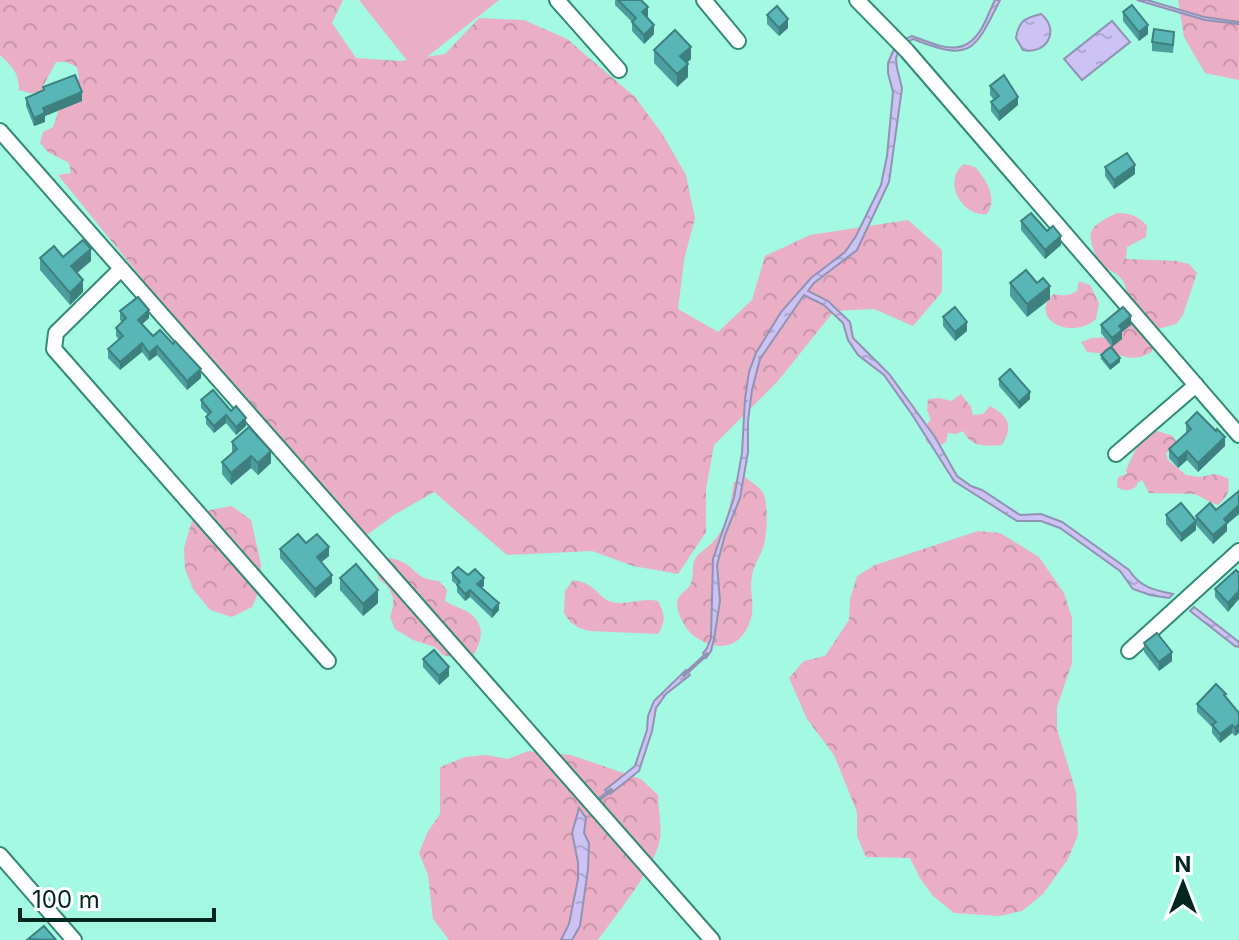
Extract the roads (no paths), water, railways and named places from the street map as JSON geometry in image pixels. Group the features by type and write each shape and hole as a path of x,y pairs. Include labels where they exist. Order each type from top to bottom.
{"street":[{"path":"557,0 619,70"},
{"path":"704,0 738,41"},
{"path":"857,0 907,51 1239,435"},
{"path":"0,131 712,940"},
{"path":"121,269 56,333 54,349 328,661"},
{"path":"1116,454 1196,385"},
{"path":"1129,651 1239,551"},
{"path":"0,855 74,940"}],"water":[{"path":"995,0 1000,0 984,31 968,48 947,50 913,39 905,43 902,40 912,36 943,47 961,47 977,35"},
{"path":"1137,0 1147,0 1239,24 1205,20"},
{"path":"1041,14 1050,27 1048,40 1039,49 1023,50 1016,38 1019,27 1027,19"},
{"path":"1112,21 1130,42 1082,80 1064,59"},
{"path":"894,49 898,53 897,68 902,88 889,182 857,250 808,291 828,301 850,322 853,338 889,374 935,437 957,476 1020,515 1041,514 1062,522 1129,570 1142,584 1173,594 1169,598 1133,589 1120,571 1060,528 1041,521 1017,521 954,481 884,375 858,355 848,340 843,323 824,305 804,295 760,359 752,390 748,452 740,498 717,565 720,601 714,639 706,658 703,653 711,638 713,559 734,498 742,453 749,372 756,353 781,312 811,278 845,252 881,185 893,92 888,63"},
{"path":"1194,607 1239,642 1239,647 1190,611"},
{"path":"686,670 690,675 666,694 656,708 639,771 610,794 605,790 635,766 654,701"},
{"path":"579,808 586,818 584,833 589,843 588,869 580,926 572,940 561,940 569,924 578,879 572,833"}],"waterway":[{"path":"684,675 707,654"},
{"path":"596,802 611,790"}]}
